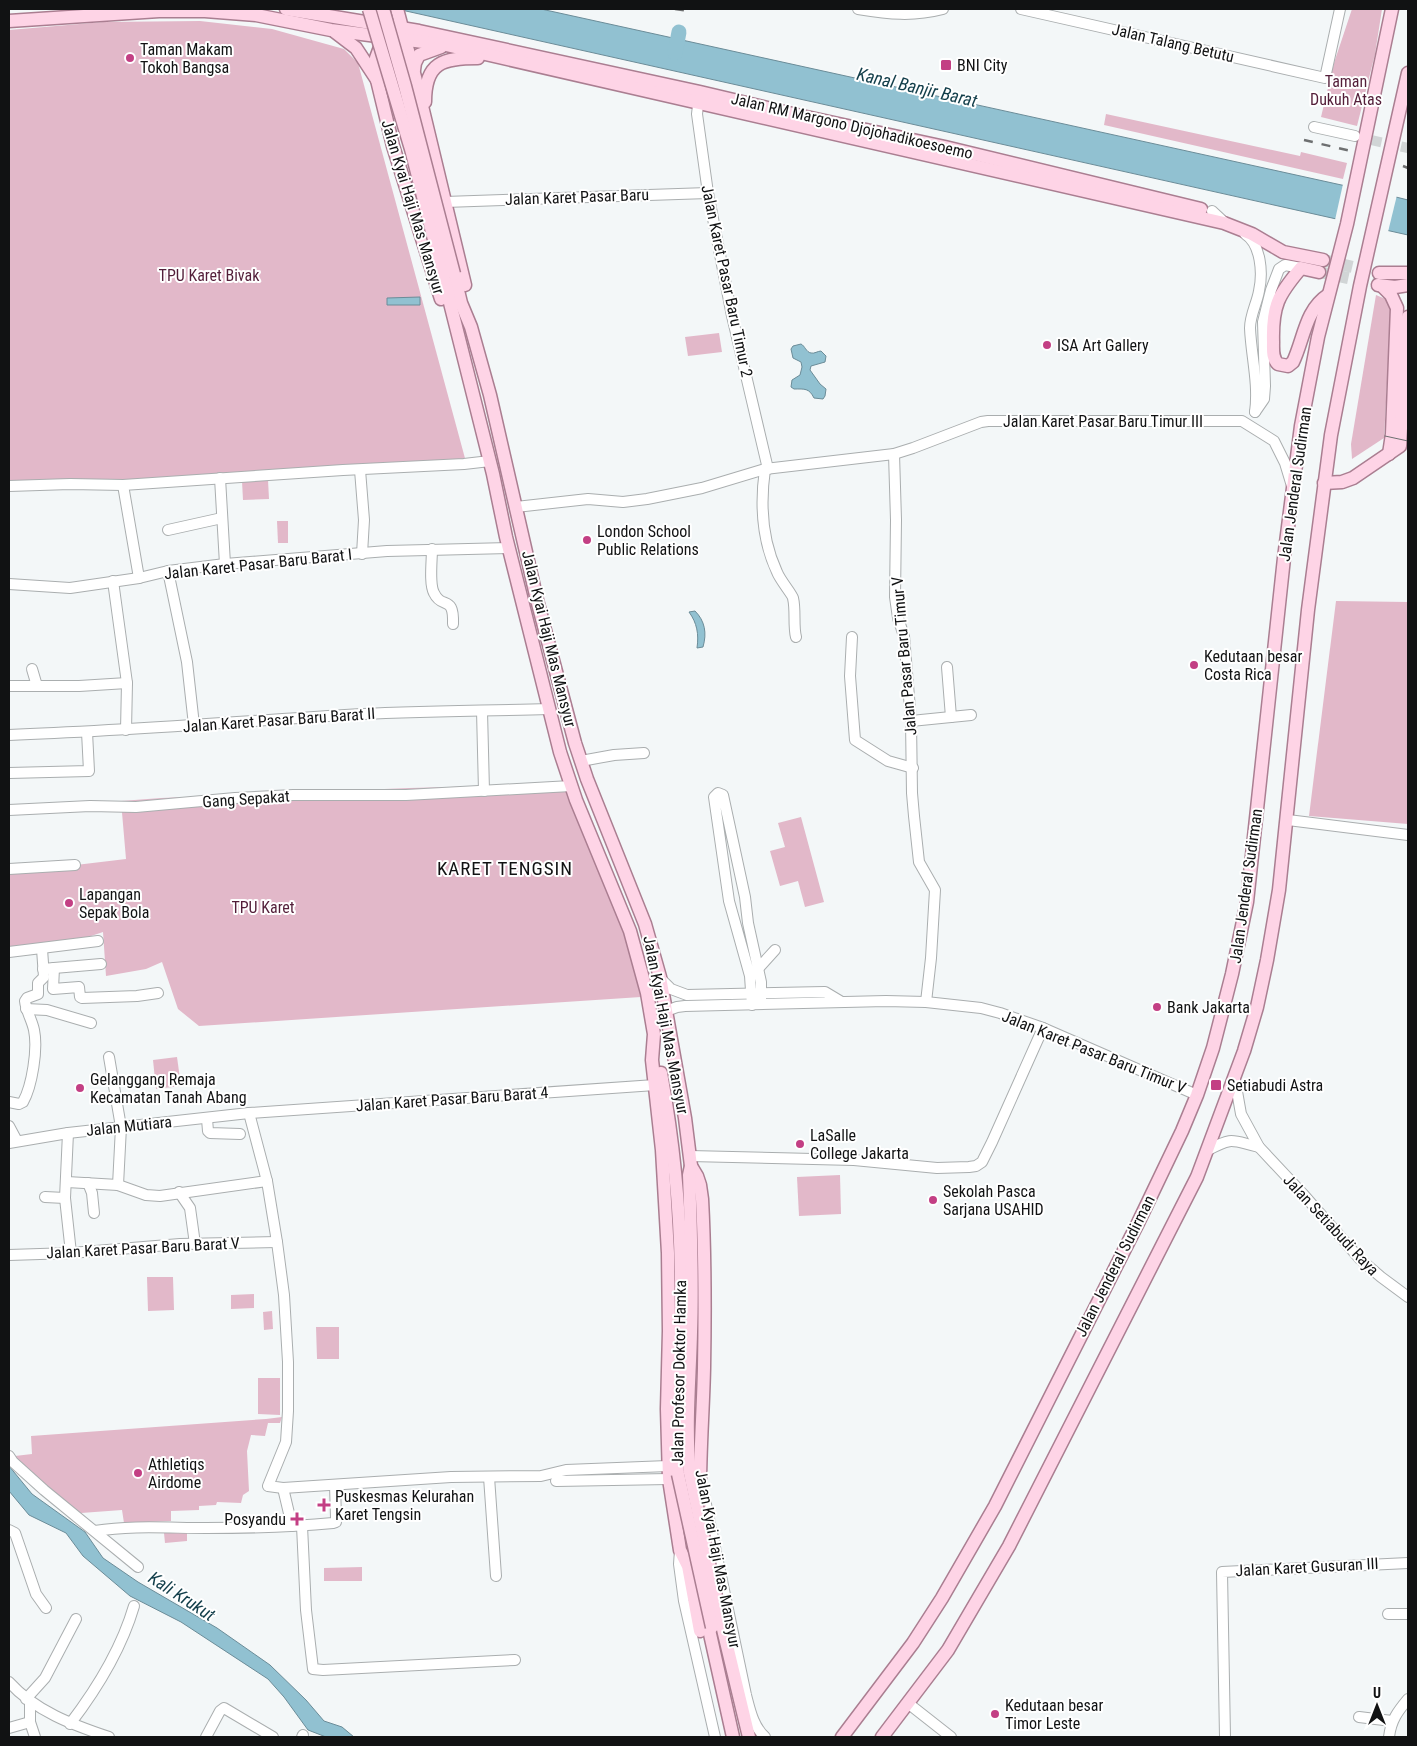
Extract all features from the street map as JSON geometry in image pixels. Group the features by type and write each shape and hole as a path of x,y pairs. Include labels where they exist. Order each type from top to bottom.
{"main road":[{"path":"286,9 369,13 400,24"},
{"name":"Jalan Jenderal Sudirman","path":"842,1737 913,1643 946,1591 995,1506 1182,1131 1197,1095 1212,1048 1232,974 1246,902 1292,488 1301,426 1318,337 1347,224 1392,9"},
{"path":"9,21 126,11 205,11 256,15 331,30 385,37"},
{"path":"365,61 361,34 369,13"},
{"name":"Jalan Kyai Haji Mas Mansyur","path":"369,13 449,277 465,365 490,461 509,548 549,710 571,786 630,931 647,994 654,1034 652,1060 662,1150 668,1253 668,1466 680,1550"},
{"name":"Jalan Kyai Haji Mas Mansyur","path":"465,365 455,344 393,146 377,80 377,53 385,37 400,24 427,125 466,292 471,327"},
{"name":"Jalan RM Margono Djojohadikoesoemo","path":"400,24 446,45 501,58 797,115 945,147 1212,211 1248,224 1298,259"},
{"name":"Jalan RM Margono Djojohadikoesoemo","path":"400,24 1224,223 1252,234 1298,259"},
{"path":"331,30 352,43 377,80"},
{"path":"415,77 415,63 419,55 446,45"},
{"path":"427,125 425,100 427,84 430,74 436,67 443,62 455,58 501,58"},
{"path":"393,146 397,140 398,131 388,89 388,77 392,72 398,70 405,71 415,77"},
{"name":"Jalan Jenderal Sudirman","path":"882,1737 909,1704 948,1650 1009,1546 1197,1177 1234,1080 1257,1007 1278,897 1288,820 1308,610 1331,434 1360,286 1408,73"},
{"path":"1321,266 1298,259 1277,301 1274,312 1274,356 1278,364 1288,366 1293,362 1308,318 1317,303 1328,295"},
{"path":"1379,281 1408,273"},
{"name":"Jalan Kyai Haji Mas Mansyur","path":"449,277 471,327 490,396 553,664 581,761 645,924 660,977 691,1161 700,1185 703,1222 704,1370 700,1469"},
{"path":"1379,281 1391,295 1397,308 1392,409 1401,429"},
{"path":"1379,281 1408,285"},
{"path":"1324,483 1342,482 1352,478 1400,446 1406,323 1408,317"},
{"name":"Jalan Profesor Doktor Hamka","path":"654,1034 684,1202 693,1296 687,1446 690,1473 722,1625 749,1737"},
{"name":"Jalan Profesor Doktor Hamka","path":"691,1161 684,1202 676,1422 678,1474 737,1737"},
{"path":"700,1469 701,1568 704,1627 724,1737"},
{"path":"680,1550 688,1566 733,1737"}],"street":[{"path":"858,9 903,15 943,9"},
{"name":"Jalan Talang Betutu","path":"1021,9 1324,78 1340,9"},
{"name":"Jalan Karet Pasar Baru Timur 2","path":"699,97 697,114 708,193 732,316 767,469 762,506 764,532 776,571 793,596 796,637"},
{"path":"1314,127 1355,136"},
{"name":"Jalan Karet Pasar Baru","path":"445,202 708,193"},
{"path":"1212,211 1224,223 1248,236 1255,244 1258,256 1259,291 1250,326 1256,397 1255,412"},
{"path":"1292,488 1285,463 1274,440 1242,421 1255,412 1264,399 1263,322 1271,290 1279,269 1298,259"},
{"name":"Jalan Karet Pasar Baru Timur III","path":"516,507 588,499 623,502 647,499 702,488 767,469 894,454 981,422 1242,421"},
{"name":"Jalan Pasar Baru Timur V","path":"894,454 896,520 895,597 898,618 904,636 912,721 912,793 919,862 935,890 932,958 926,1002"},
{"path":"9,486 123,485 490,461"},
{"path":"360,470 364,520 362,554"},
{"path":"220,478 225,564"},
{"path":"123,485 139,578"},
{"path":"168,530 222,518"},
{"name":"Jalan Karet Pasar Baru Barat I","path":"9,584 70,588 139,578 168,571 225,564 432,549 509,548"},
{"path":"432,549 433,591 437,597 452,606 454,610 453,624"},
{"path":"168,571 186,662 194,725"},
{"path":"113,581 127,683 126,730"},
{"path":"852,637 850,676 855,740 888,762 913,768"},
{"path":"947,667 951,717"},
{"path":"32,669 38,686"},
{"path":"9,686 79,686 127,683"},
{"name":"Jalan Karet Pasar Baru Barat II","path":"9,735 126,730 389,713 549,710"},
{"path":"482,711 484,791"},
{"path":"912,721 971,715"},
{"path":"9,774 89,771 87,732"},
{"path":"581,761 614,755 644,753"},
{"name":"Gang Sepakat","path":"9,810 90,806 136,807 292,795 406,795 571,786"},
{"path":"754,972 730,902 721,814 745,897 754,972 757,999"},
{"path":"1288,820 1408,835"},
{"path":"9,869 75,865"},
{"path":"730,902 745,897"},
{"path":"738,927 748,923"},
{"path":"9,952 98,941"},
{"path":"9,1102 19,1104 22,1102 32,1077 36,1039 34,1028 26,1009 25,999 38,993 38,983 44,977 42,949"},
{"path":"754,972 775,950"},
{"path":"44,969 101,964"},
{"path":"54,968 53,989 79,987 82,998 118,997 158,992"},
{"name":"Jalan Karet Pasar Baru Timur V","path":"660,977 671,989 687,995 757,999 926,1002 982,1008 1043,1028 1197,1095"},
{"name":"Jalan Karet Pasar Baru Timur V","path":"666,1011 677,1007 757,999"},
{"path":"26,1009 47,1010 91,1023"},
{"path":"691,1161 854,1160 937,1168 976,1166 982,1162 992,1142 1043,1028"},
{"path":"109,1057 121,1127 118,1185"},
{"name":"Jalan Setiabudi Raya","path":"1234,1080 1241,1114 1258,1147 1303,1194 1360,1259 1381,1278 1408,1297"},
{"name":"Jalan Karet Pasar Baru Barat 4","path":"249,1113 655,1085"},
{"path":"249,1113 267,1182 284,1295 286,1333 288,1411 286,1442 268,1486 283,1488 451,1477 540,1476 566,1470 668,1466"},
{"name":"Jalan Mutiara","path":"13,1142 68,1133 249,1113"},
{"path":"207,1118 208,1131 210,1133 240,1134"},
{"path":"9,1126 13,1142"},
{"path":"68,1133 66,1198 71,1253"},
{"path":"1208,1150 1229,1141 1237,1140 1258,1147"},
{"path":"66,1182 118,1185 146,1195 160,1196 179,1192 267,1182"},
{"path":"88,1183 92,1193 94,1213"},
{"path":"179,1192 190,1208 195,1244"},
{"path":"45,1198 66,1198"},
{"name":"Jalan Karet Pasar Baru Barat V","path":"9,1255 71,1253 195,1244 277,1242"},
{"path":"9,1456 13,1462 44,1490 138,1567"},
{"name":"Jalan Kyai Haji Mas Mansyur","path":"700,1469 728,1615 746,1694 753,1721 765,1737"},
{"path":"489,1478 496,1576"},
{"path":"556,1481 669,1479"},
{"path":"94,1531 166,1526 205,1528 333,1524 336,1522 335,1485"},
{"path":"283,1488 297,1526 313,1669 515,1660"},
{"path":"9,1530 15,1534 36,1594 46,1608"},
{"name":"Jalan Kyai Haji Mas Mansyur","path":"680,1550 679,1564 683,1595 715,1737"},
{"name":"Jalan Karet Gusuran III","path":"1226,1737 1222,1572 1408,1563"},
{"path":"70,1724 88,1700 103,1673 128,1625 134,1606"},
{"path":"1388,1614 1408,1614"},
{"path":"35,1737 30,1722 28,1700 45,1678 76,1619"},
{"path":"9,1682 28,1700 70,1724 109,1737"},
{"path":"1389,1737 1395,1715 1408,1699"},
{"path":"909,1704 951,1737"},
{"path":"206,1737 220,1711 224,1708 273,1737"},
{"path":"1359,1718 1392,1721"},
{"path":"9,1728 30,1722"}],"green space":[{"name":"Taman Dukuh Atas","path":"1352,9 1382,9 1375,54 1357,126 1321,117 1334,63"},
{"name":"TPU Karet Bivak","path":"200,21 272,29 344,49 358,63 466,462 118,481 24,482 9,480 9,30 103,22"},
{"path":"1106,114 1300,156 1301,152 1347,163 1343,179 1104,125"},
{"path":"1376,295 1388,300 1391,310 1384,438 1352,459 1351,444"},
{"path":"719,333 722,352 688,356 685,337"},
{"path":"268,480 269,499 243,500 242,481"},
{"path":"277,521 288,521 288,543 278,543"},
{"path":"1336,601 1408,602 1408,824 1309,816"},
{"name":"TPU Karet","path":"576,784 634,942 641,997 199,1026 178,1009 162,962 146,969 106,976 103,932 70,943 9,949 9,873 126,859 121,801 409,788"},
{"path":"801,817 824,902 805,907 798,881 780,886 770,851 785,847 778,823"},
{"path":"177,1057 181,1086 156,1089 153,1060"},
{"path":"840,1175 841,1214 799,1216 797,1177"},
{"path":"147,1277 173,1277 174,1310 148,1311"},
{"path":"254,1294 254,1308 231,1309 231,1295"},
{"path":"272,1311 273,1329 264,1330 263,1312"},
{"path":"316,1327 339,1327 339,1359 317,1359"},
{"path":"258,1378 280,1378 280,1415 258,1414"},
{"name":"Athletiqs Airdome","path":"282,1417 280,1423 268,1423 265,1436 251,1435 247,1451 249,1491 243,1495 241,1503 217,1502 216,1505 199,1506 199,1510 171,1511 171,1521 124,1523 122,1510 81,1513 37,1483 15,1456 32,1454 31,1436"},
{"path":"187,1531 187,1541 165,1543 164,1533"},
{"path":"362,1567 362,1581 324,1581 324,1568"}],"water":[{"path":"397,9 541,9 1396,197 1408,200 1408,235"},
{"path":"420,297 420,305 387,305 387,298"},
{"path":"801,344 809,352 821,351 826,356 825,362 811,366 810,370 826,389 823,399 814,398 806,390 791,387 792,380 800,375 802,367 801,362 793,358 791,349 793,346"},
{"path":"695,611 703,623 705,632 703,647 697,648 697,629 689,612"},
{"path":"9,1466 32,1494 85,1532 103,1558 138,1582 217,1628 270,1665 306,1700 324,1721 342,1727 354,1737 326,1737 308,1730 268,1679 181,1622 130,1596 83,1556 66,1533 29,1515 9,1491"}],"pier":[{"path":"1343,184 1397,195 1388,232 1335,220"}],"waterway":[{"path":"675,53 679,32"}],"tunnel":[{"path":"1357,137 1408,148"},
{"path":"1323,260 1379,273"},
{"path":"1319,272 1376,284"}],"tram line":[{"path":"1385,436 1408,441"}],"railway":[{"path":"675,9 688,11"},
{"path":"1304,140 1351,151"},
{"path":"1403,166 1408,168"}],"place":[{"name":"Taman Makam Tokoh Bangsa","path":"130,58"},
{"name":"BNI City","path":"946,65"},
{"name":"ISA Art Gallery","path":"1047,345"},
{"name":"London School Public Relations","path":"587,540"},
{"name":"Kedutaan besar Costa Rica","path":"1194,665"},
{"name":"Lapangan Sepak Bola","path":"69,903"},
{"name":"Bank Jakarta","path":"1157,1007"},
{"name":"Setiabudi Astra","path":"1216,1085"},
{"name":"Gelanggang Remaja Kecamatan Tanah Abang","path":"80,1088"},
{"name":"LaSalle College Jakarta","path":"800,1144"},
{"name":"Sekolah Pasca Sarjana USAHID","path":"933,1200"},
{"name":"Athletiqs Airdome","path":"138,1473"},
{"name":"Puskesmas Kelurahan Karet Tengsin","path":"324,1505"},
{"name":"Posyandu","path":"297,1519"},
{"name":"Kedutaan besar Timor Leste","path":"995,1714"}],"district":[{"name":"KARET TENGSIN","path":"505,868"}],"water label":[{"name":"Kanal Banjir Barat","path":"917,87"},
{"name":"Kali Krukut","path":"182,1596"}]}
